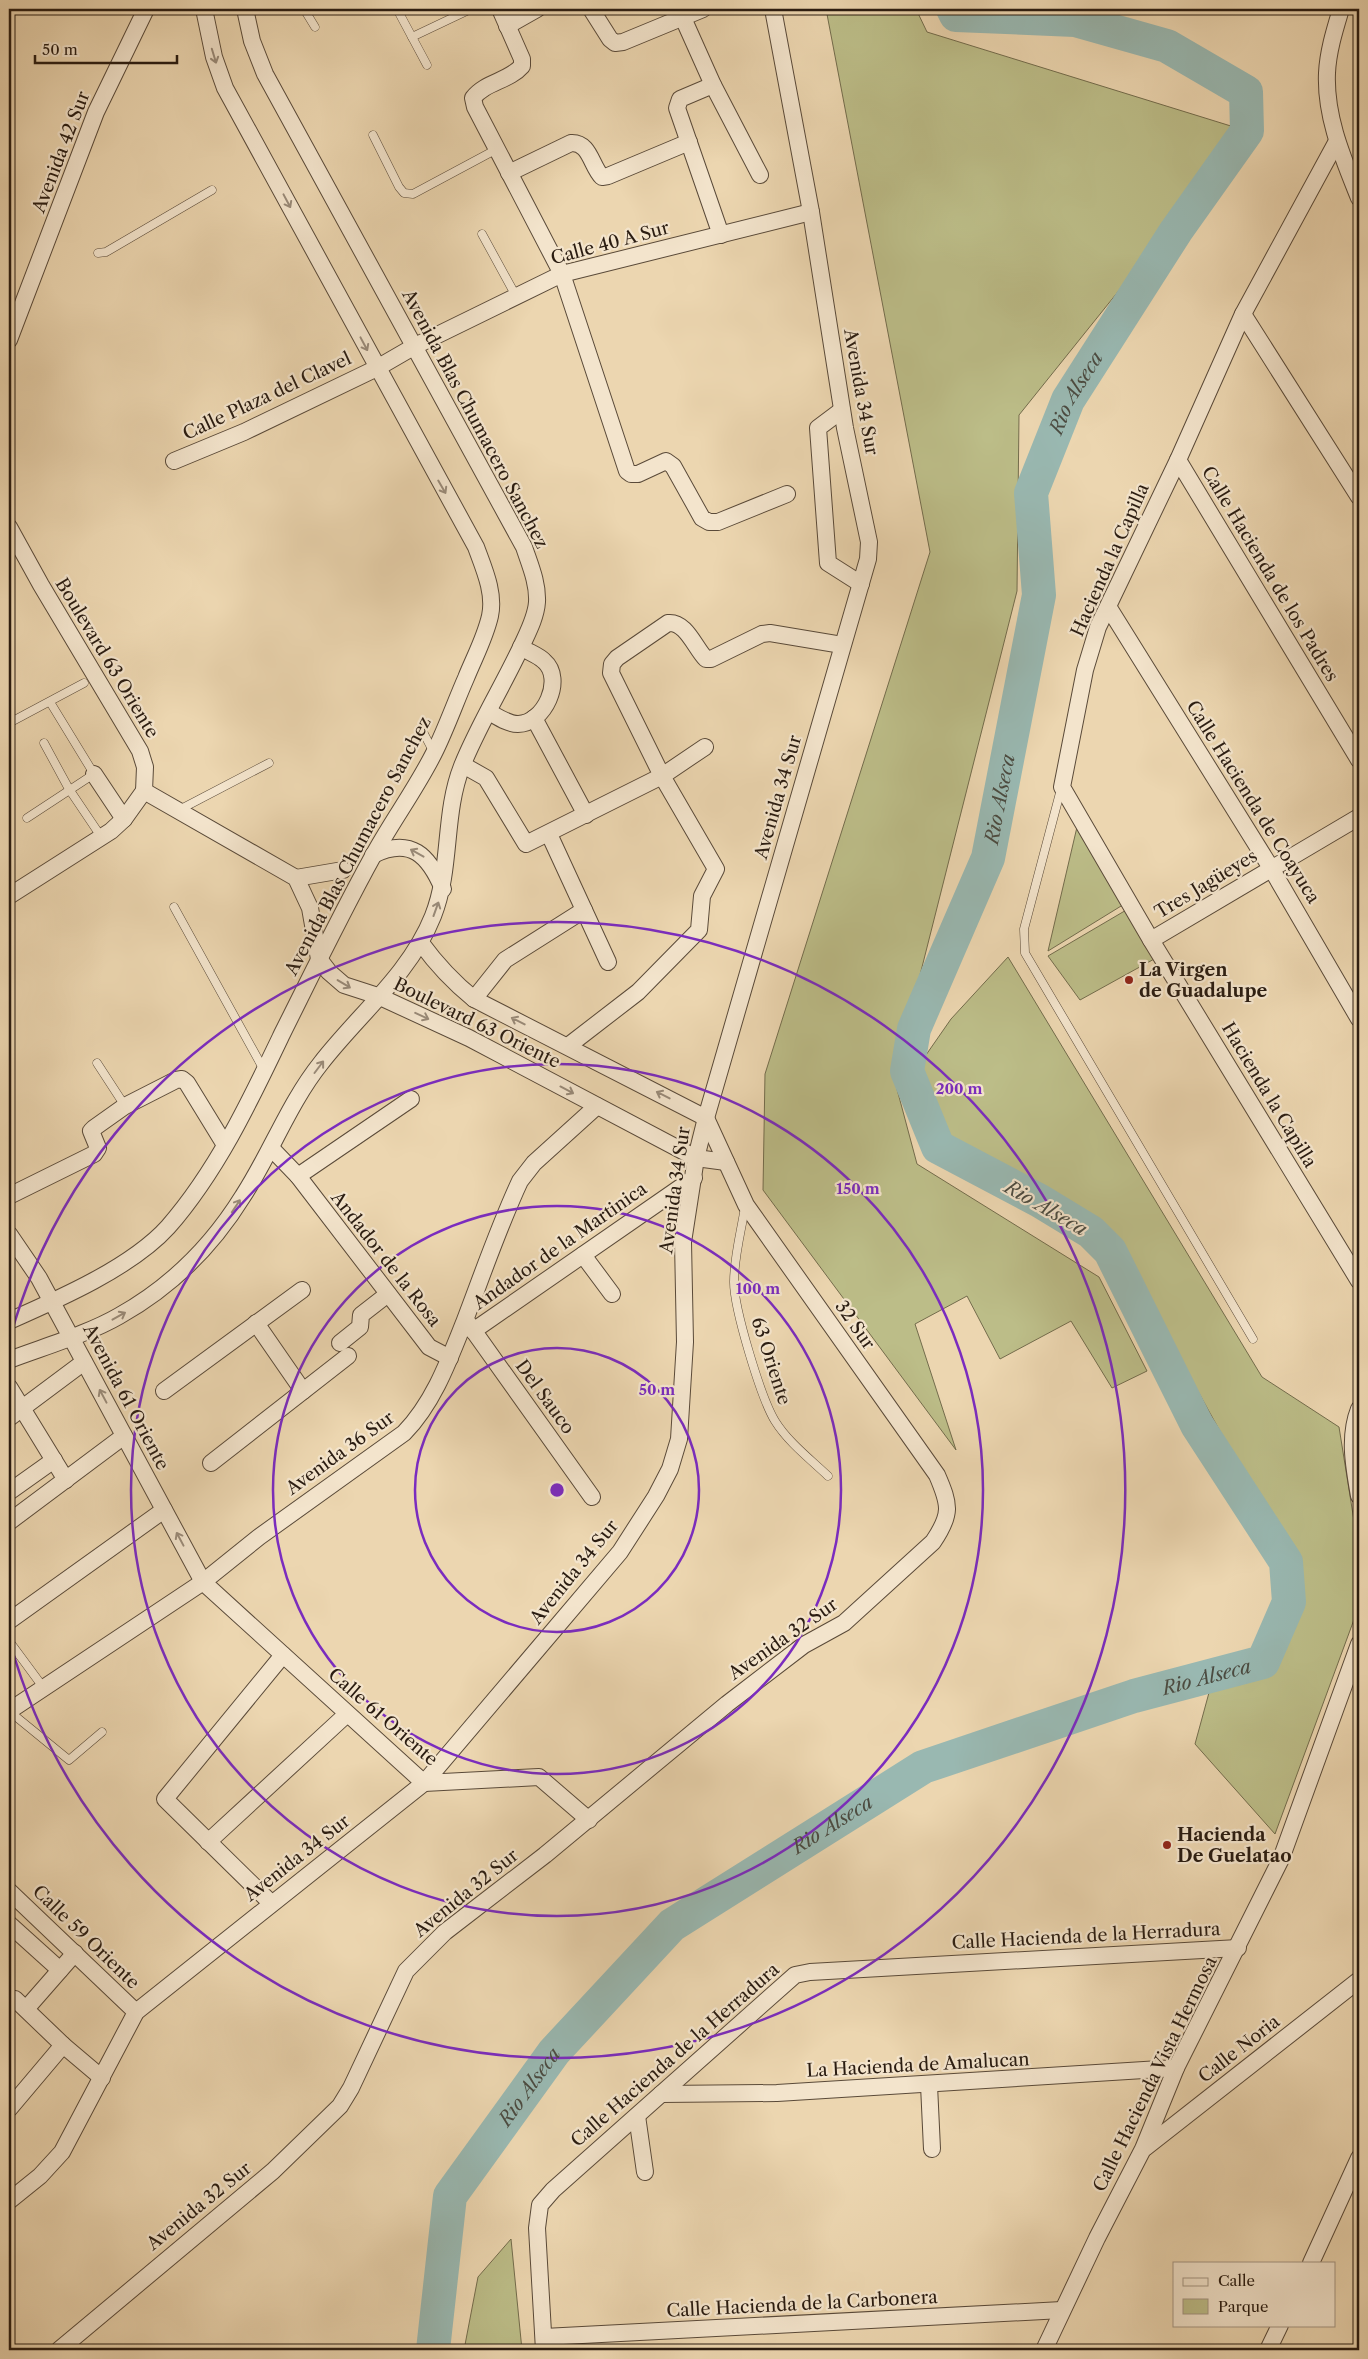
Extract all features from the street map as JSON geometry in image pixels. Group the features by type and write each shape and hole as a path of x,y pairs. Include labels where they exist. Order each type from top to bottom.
{"street":[{"name":"Avenida 42 Sur","path":"9,340 96,112 146,9"},
{"name":"Avenida Blas Chumacero Sanchez","path":"9,1321 52,1302 142,1250 167,1228 197,1190 225,1145 374,855 434,753 484,636 490,614 491,597 476,547 226,88 214,57 204,9"},
{"name":"Avenida Blas Chumacero Sanchez","path":"9,1360 118,1317 187,1267 216,1236 244,1196 304,1087 322,1062 400,972 421,943 443,889 455,789 463,765 533,622 537,604 536,585 524,548 265,74 252,41 245,9"},
{"path":"500,9 522,59 522,66 517,72 478,92 473,98 475,107 562,274 627,471 631,474 638,474 666,461 673,466 702,518 709,522 718,522 787,494"},
{"path":"507,26 537,9"},
{"path":"591,9 610,39 615,43 623,42 703,9"},
{"name":"Avenida 34 Sur","path":"11,2196 40,2176 62,2152 136,2012 424,1783 620,1552 656,1496 670,1469 679,1439 685,1342 683,1242 696,1158 842,644 868,559 869,542 842,410 811,212 773,9"},
{"path":"1341,9 1327,72 1328,101 1337,141 1359,198"},
{"path":"683,18 714,85 760,175"},
{"path":"714,85 680,99 677,103 721,235"},
{"name":"Hacienda la Capilla","path":"1337,141 1243,314 1178,460 1109,608 1098,627 1090,650 1062,787 1151,940 1359,1281"},
{"path":"509,173 571,143 578,143 584,147 598,173 602,177 608,176 689,142"},
{"name":"Calle 40 A Sur","path":"377,368 415,346 562,274 811,212"},
{"path":"1243,314 1359,497"},
{"name":"Calle Plaza del Clavel","path":"174,461 244,432 377,368"},
{"path":"842,410 818,428 828,563 861,584"},
{"name":"Calle Hacienda de los Padres","path":"1178,460 1359,760"},
{"name":"Boulevard 63 Oriente","path":"9,527 41,585 140,751 145,767 144,791"},
{"name":"Calle Hacienda de Coayuca","path":"1109,608 1272,868 1359,1019"},
{"path":"568,1046 638,992 699,930 702,896 716,869 662,776 611,673 612,664 617,658 668,623 674,622 681,626 706,659 711,659 762,634 842,644"},
{"path":"489,712 508,722 518,724 534,718 542,711 551,692 550,669 545,661 521,647"},
{"path":"534,718 586,815"},
{"path":"463,765 486,778 526,844 662,776 705,748"},
{"path":"94,774 124,819"},
{"path":"9,896 102,838 124,819 144,791 296,878 312,915 319,959"},
{"name":"Tres Jagüeyes","path":"1151,940 1359,817"},
{"path":"548,834 608,962"},
{"path":"374,855 394,847 416,851 427,860 443,889"},
{"path":"296,878 343,870"},
{"path":"474,999 505,960 584,910"},
{"name":"Boulevard 63 Oriente","path":"421,943 437,965 474,999 706,1118"},
{"name":"Boulevard 63 Oriente","path":"319,959 329,972 344,985 378,996 469,1038 696,1158"},
{"path":"9,1196 94,1154 98,1148 91,1131 125,1106 182,1078 187,1083 225,1145"},
{"path":"298,1176 411,1099"},
{"name":"Avenida 36 Sur","path":"9,1711 203,1582 259,1536 404,1433 417,1420 469,1325 520,1181 534,1163 597,1106"},
{"name":"32 Sur","path":"706,1118 746,1205 937,1475 945,1494 949,1511"},
{"name":"Andador de la Rosa","path":"272,1148 298,1176 430,1347 450,1358"},
{"path":"696,1158 726,1162"},
{"name":"Andador de la Martinica","path":"469,1325 583,1254 694,1178"},
{"name":"Avenida 61 Oriente","path":"9,1234 39,1278 203,1582"},
{"path":"583,1254 612,1294"},
{"path":"164,1391 302,1290"},
{"path":"210,1463 303,1391 344,1349 360,1327 361,1314 388,1294"},
{"path":"256,1323 303,1391"},
{"name":"Del Sauco","path":"469,1325 592,1497"},
{"path":"9,1418 84,1362"},
{"path":"9,1387 66,1480"},
{"path":"1358,1416 1353,1458 1359,1494"},
{"path":"9,1522 124,1436"},
{"path":"9,1492 54,1460"},
{"path":"9,1621 164,1510"},
{"name":"Avenida 32 Sur","path":"59,2350 273,2171 340,2106 351,2088 396,1989 412,1964 445,1932 589,1820 773,1669 804,1645 844,1623 933,1542 944,1526 949,1511"},
{"name":"Calle 61 Oriente","path":"203,1582 424,1783 539,1777 589,1820"},
{"name":"Calle Hacienda Vista Hermosa","path":"1044,2350 1062,2310 1143,2149 1176,2068 1238,1948 1281,1859 1359,1644"},
{"path":"271,1903 165,1799 283,1655"},
{"path":"208,1842 347,1714"},
{"name":"Calle 59 Oriente","path":"9,1891 136,2012"},
{"path":"9,1924 60,1970"},
{"name":"Calle Hacienda de la Herradura","path":"544,2344 537,2228 540,2205 553,2190 796,1975 820,1971 1238,1948"},
{"path":"75,1953 60,1970 16,2004 102,2078"},
{"name":"Calle Noria","path":"1143,2149 1359,1980"},
{"path":"9,2107 63,2045"},
{"name":"La Hacienda de Amalucan","path":"661,2094 777,2093 929,2085 1176,2068"},
{"path":"929,2085 932,2149"},
{"path":"637,2116 645,2172"},
{"path":"1312,2262 1354,2181 1359,2158"},
{"name":"Calle Hacienda de la Carbonera","path":"544,2344 1062,2310"},
{"path":"1268,2350 1280,2326"}],"lane":[{"path":"304,9 315,27"},
{"path":"397,9 427,65"},
{"path":"412,37 471,9"},
{"path":"373,135 399,187 404,193 414,194 497,149"},
{"path":"98,253 106,252 212,190"},
{"path":"482,234 516,296"},
{"path":"9,723 84,683"},
{"path":"27,818 94,774 50,702"},
{"path":"422,730 434,753"},
{"path":"44,743 69,789 102,838"},
{"path":"177,811 269,763"},
{"path":"1062,787 1024,929 1025,953 1253,1340"},
{"path":"174,907 264,1071"},
{"path":"97,1063 125,1106"},
{"name":"63 Oriente","path":"746,1205 735,1265 734,1283 736,1301 763,1396 775,1421 789,1438 828,1476"},
{"path":"9,1641 43,1687"},
{"path":"9,1711 69,1760 102,1732"}],"green space":[{"path":"826,9 916,9 927,32 1247,131 1019,415 1017,591 894,1078 917,1164 1099,1277 1147,1371 1112,1388 1071,1321 1000,1359 967,1296 915,1324 956,1450 763,1190 765,1074 930,552"},
{"path":"1077,827 1126,903 1048,951"},
{"path":"1128,909 1156,958 1080,1000 1048,956"},
{"path":"1008,957 1262,1377 1339,1427 1359,1552 1359,1606 1275,1834 1195,1744 1210,1689 1265,1672 1301,1577 1115,1242 942,1133 919,1065 951,1019"},
{"path":"511,2239 522,2350 464,2350 478,2277"}],"waterway":[{"name":"Rio Alseca","path":"433,2350 450,2196 554,2052 672,1925 923,1767 1134,1696 1263,1662 1289,1602 1286,1562 1197,1425 1110,1251 1091,1232 1040,1201 938,1147 907,1071 914,1029 988,858 1039,595 1031,493 1068,400 1176,231 1247,131 1246,92 1167,46 1075,20 956,15 953,9"}],"place":[{"name":"La Virgen de Guadalupe","path":"1129,980"},
{"name":"Hacienda De Guelatao","path":"1167,1845"}]}
